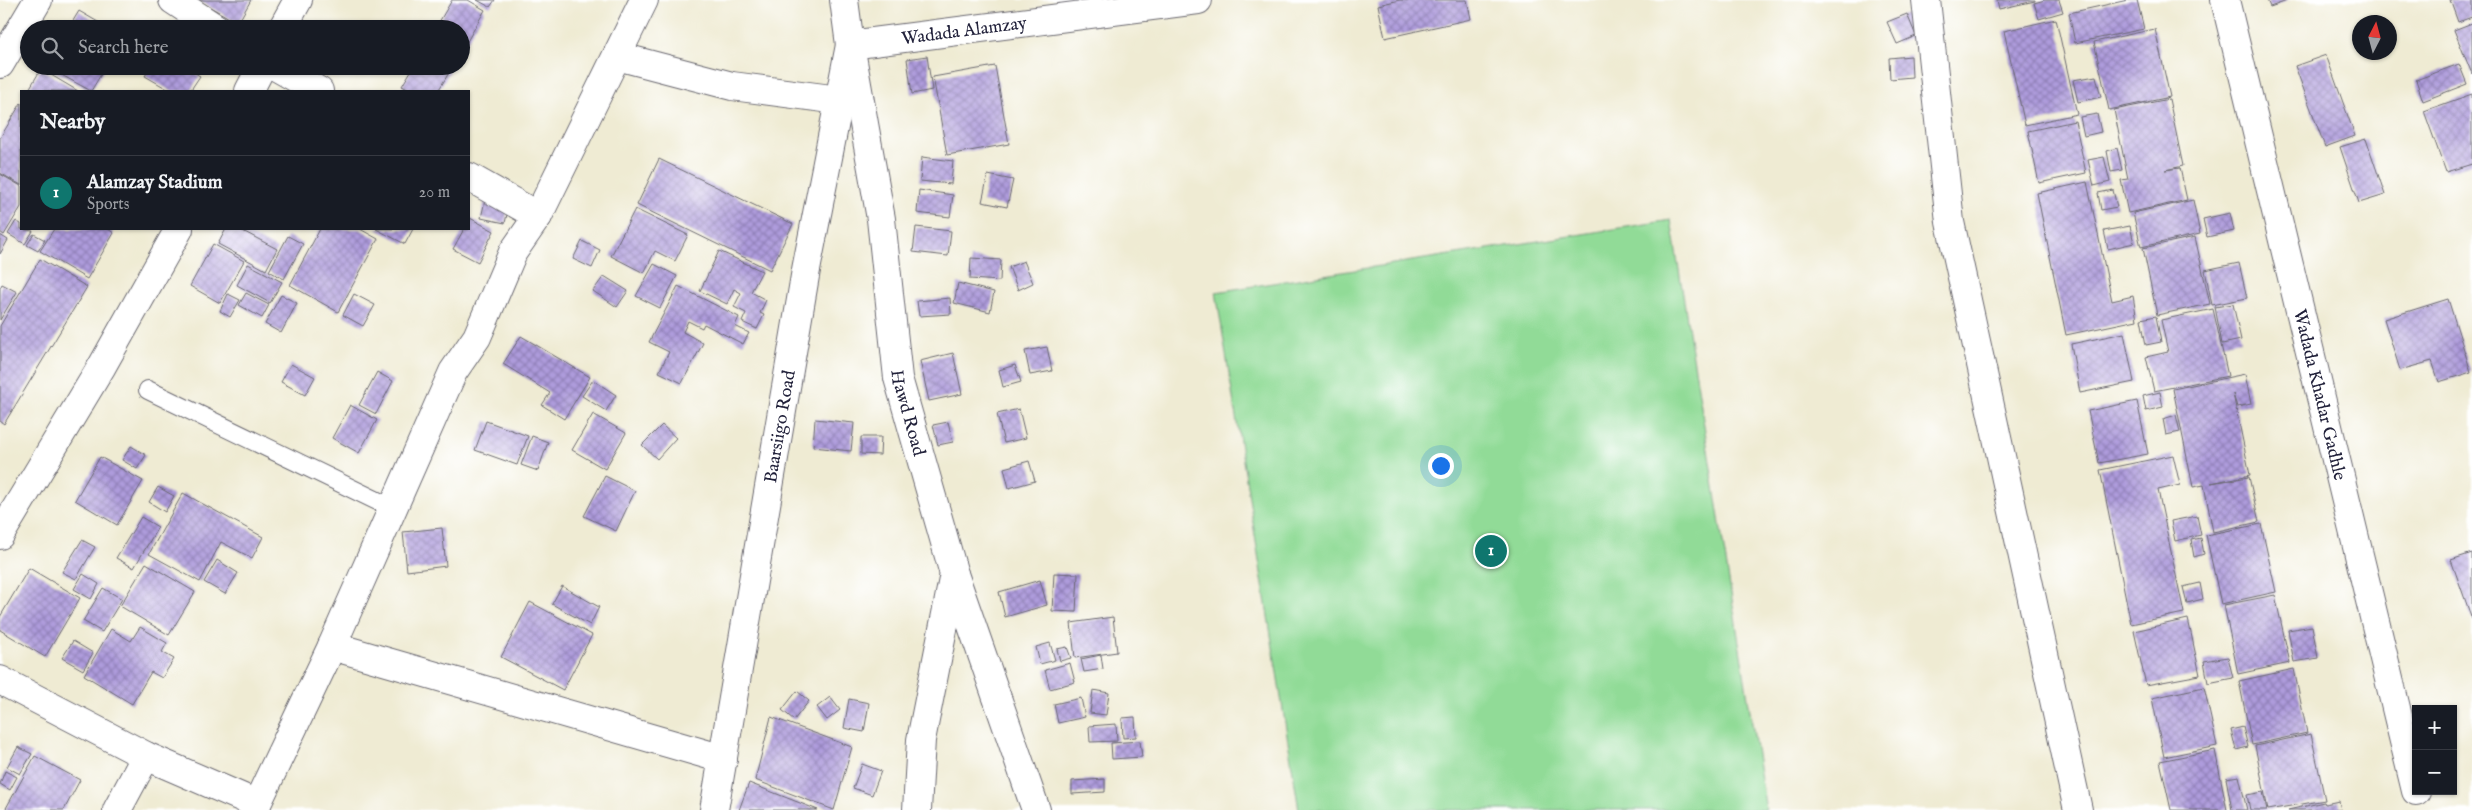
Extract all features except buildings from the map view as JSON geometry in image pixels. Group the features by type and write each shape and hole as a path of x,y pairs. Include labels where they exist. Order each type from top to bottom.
{"street":[{"path":"26,20 38,0"},
{"path":"173,0 203,20"},
{"path":"287,20 298,0"},
{"path":"0,680 146,756 256,807 332,646 453,372 477,337 513,252 538,216 644,0"},
{"name":"Hawd Road","path":"844,0 850,45 881,219 898,378 954,574 1036,810"},
{"name":"Wadada Alamzay","path":"850,45 1154,4 1198,0"},
{"path":"1926,0 1950,222 2078,810"},
{"name":"Wadada Khadar Gadhle","path":"2225,0 2412,774"},
{"path":"0,64 20,30"},
{"name":"Baarsiigo Road","path":"714,810 804,280 850,45"},
{"path":"617,56 732,86 839,100"},
{"path":"250,90 257,75"},
{"path":"291,75 317,90"},
{"path":"470,178 538,216"},
{"path":"0,535 102,366 178,230"},
{"path":"917,810 921,740 954,574"},
{"path":"332,646 723,759"},
{"path":"117,810 146,756"},
{"name":"Wadada Khadar Gadhle","path":"2417,795 2420,810"}],"lane":[{"path":"148,390 392,508"}],"green space":[{"path":"1671,220 1766,810 1299,810 1216,292"}],"place":[{"name":"Alamzay Stadium","path":"1491,551"}]}
